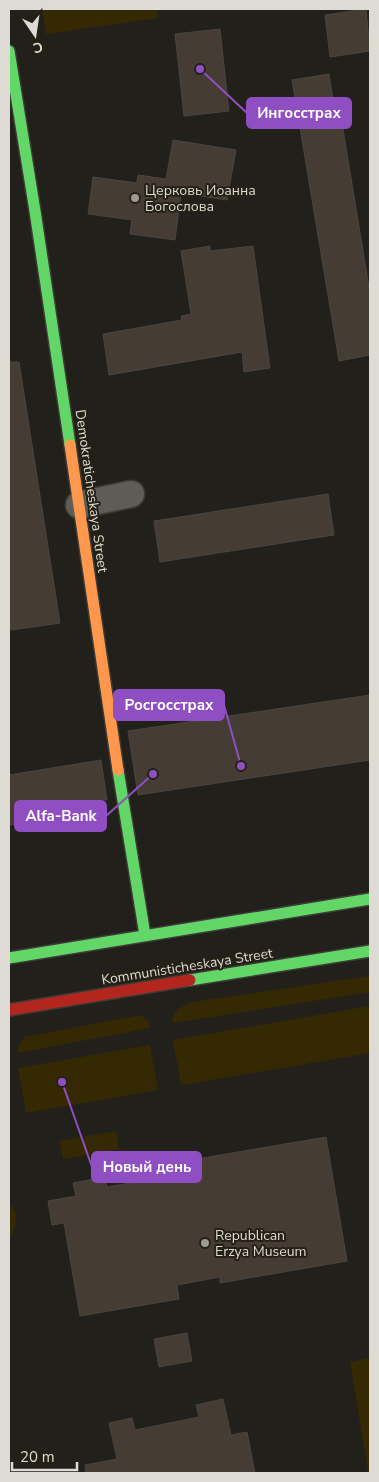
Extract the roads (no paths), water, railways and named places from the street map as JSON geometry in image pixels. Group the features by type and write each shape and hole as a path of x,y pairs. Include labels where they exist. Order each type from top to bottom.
{"street":[{"name":"Demokraticheskaya Street","path":"9,51 145,936"},
{"path":"79,505 131,494"},
{"path":"9,958 370,899"},
{"name":"Kommunisticheskaya Street","path":"9,1010 370,951"}],"place":[{"name":"Ингосстрах","path":"200,69"},
{"name":"Церковь Иоанна Богослова","path":"135,198"},
{"name":"Росгосстрах","path":"241,766"},
{"name":"Alfa-Bank","path":"153,774"},
{"name":"Новый день","path":"62,1082"},
{"name":"Republican Erzya Museum","path":"205,1243"}]}
